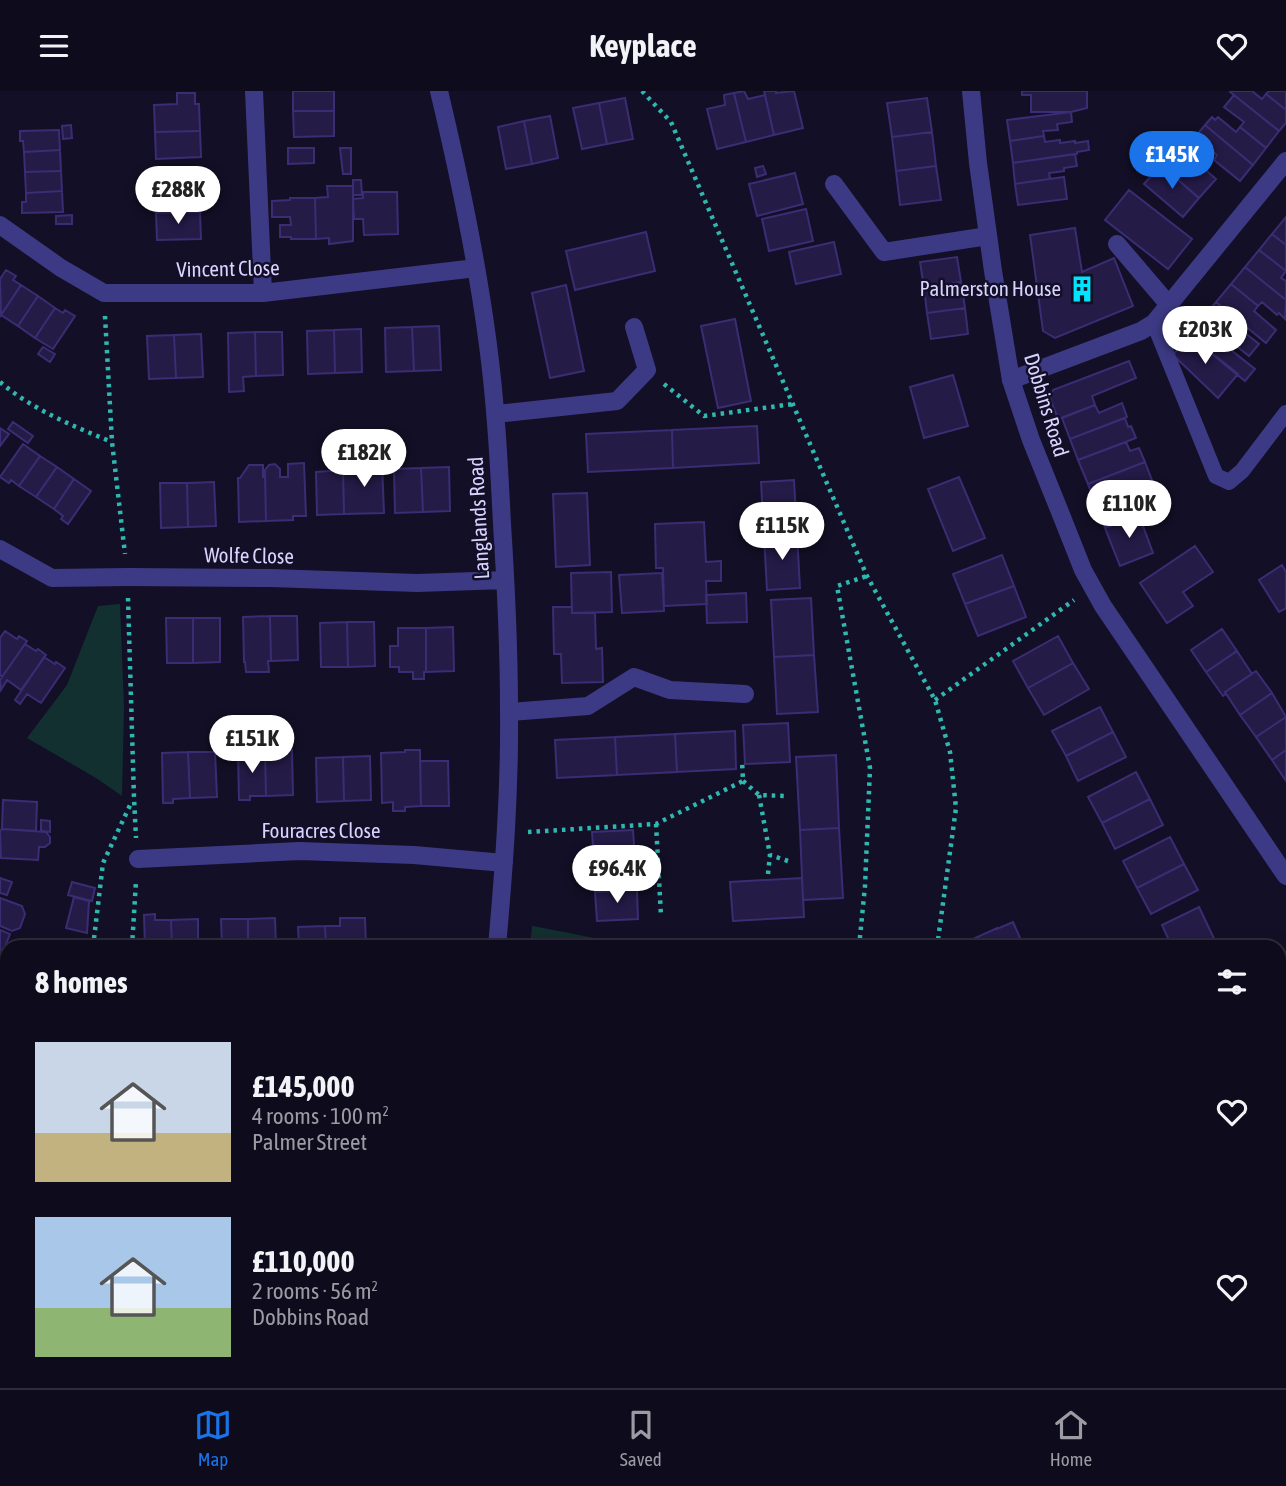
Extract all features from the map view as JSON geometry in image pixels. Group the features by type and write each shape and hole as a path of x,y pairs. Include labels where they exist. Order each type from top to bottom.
{"street":[{"path":"254,91 262,293"},
{"name":"Dobbins Road","path":"971,91 1004,344 1011,380 1031,440 1092,587 1285,873"},
{"name":"Langlands Road","path":"443,92 488,344 496,414 510,712 506,834 498,940"},
{"path":"1011,380 1141,331 1154,323 1286,161"},
{"path":"834,184 884,252 988,236"},
{"path":"0,226 61,268 104,293"},
{"path":"1117,244 1169,305"},
{"name":"Vincent Close","path":"104,293 262,293 475,268"},
{"path":"496,414 617,401 647,370 634,327"},
{"name":"Wolfe Close","path":"0,549 52,578 271,578 417,583 505,580"},
{"path":"510,712 587,706 634,677 670,690 745,694"},
{"name":"Fouracres Close","path":"138,859 299,851 414,855 504,863"}],"lane":[{"path":"1154,323 1216,476 1228,482 1242,471 1286,413"}],"path":[{"path":"642,91 671,122 867,576 935,700 950,752 956,808 938,940"},
{"path":"104,293 112,442 128,577 138,859 132,940"},
{"path":"647,370 704,416 793,404"},
{"path":"0,382 15,395 60,420 112,442"},
{"path":"860,940 870,768 837,586 867,576"},
{"path":"935,700 1092,587"},
{"path":"742,760 743,782 759,795 785,796"},
{"path":"506,834 656,824 743,782"},
{"path":"759,795 770,855 768,874"},
{"path":"94,940 103,863 134,798"},
{"path":"656,824 661,916"},
{"path":"770,855 788,861"}],"green space":[{"path":"120,604 124,707 122,796 27,738 67,685 98,606"},
{"path":"533,926 604,940 531,940"}],"building":[{"path":"293,91 334,91 334,111 293,111"},
{"path":"744,91 748,99 765,95 774,135 746,142 734,93"},
{"path":"764,91 794,91 803,128 774,135"},
{"path":"1022,91 1087,91 1087,108 1071,112 1031,112 1031,95 1022,95"},
{"path":"1231,91 1252,91 1262,99 1266,94 1286,110 1286,123 1279,131"},
{"path":"1269,91 1286,91 1286,110 1266,94"},
{"path":"177,93 195,93 195,104 199,104 200,131 155,132 154,105 177,104"},
{"path":"734,93 746,142 717,149 707,109 725,105 724,95"},
{"path":"1234,95 1279,131 1266,148 1240,127 1244,122 1224,107"},
{"path":"625,98 633,139 607,144 599,103"},
{"path":"927,98 932,132 892,137 887,103"},
{"path":"599,103 607,144 582,149 573,108"},
{"path":"293,111 334,111 334,136 294,137"},
{"path":"1071,112 1072,122 1057,124 1058,130 1043,131 1044,136 1010,141 1007,120"},
{"path":"550,116 558,158 532,164 524,121"},
{"path":"1212,117 1215,120 1218,117 1236,132 1240,127 1266,148 1253,165 1205,125"},
{"path":"524,121 532,164 506,169 498,127"},
{"path":"71,125 72,138 63,139 62,126"},
{"path":"1205,125 1253,165 1240,181 1214,160 1217,155 1195,137"},
{"path":"59,130 60,150 24,152 20,131"},
{"path":"200,131 201,157 156,159 155,132"},
{"path":"932,132 936,166 896,171 892,137"},
{"path":"1044,136 1045,142 1088,141 1089,150 1013,163 1010,141"},
{"path":"1177,145 1216,179 1199,198 1161,165"},
{"path":"288,148 314,148 314,163 288,164"},
{"path":"340,148 351,148 351,174 343,174"},
{"path":"60,150 61,171 25,172 24,152"},
{"path":"1075,154 1077,166 1049,173 1050,179 1015,184 1013,163"},
{"path":"1161,165 1199,198 1183,217 1144,184"},
{"path":"763,166 766,174 757,177 755,168"},
{"path":"936,166 941,200 900,205 896,171"},
{"path":"61,171 62,191 26,193 25,172"},
{"path":"795,173 803,204 757,216 749,184"},
{"path":"1064,177 1067,199 1018,205 1015,184"},
{"path":"353,180 361,180 362,195 353,195"},
{"path":"200,185 200,212 156,213 156,198 146,198 145,187"},
{"path":"327,186 353,186 353,241 329,244 329,238 316,239 315,198 328,197"},
{"path":"1129,190 1192,239 1168,269 1105,220"},
{"path":"62,191 63,212 22,213 22,202 26,202 26,193"},
{"path":"363,192 397,192 398,234 364,235 363,219 354,219 353,199 363,198"},
{"path":"315,198 316,239 280,237 280,225 291,225 290,217 272,217 272,201"},
{"path":"806,209 813,241 769,251 762,219"},
{"path":"200,212 201,239 157,240 156,213"},
{"path":"72,215 72,224 56,224 56,216"},
{"path":"1286,217 1286,245 1272,234"},
{"name":"Palmerston House","path":"1075,228 1082,272 1114,258 1133,306 1055,338 1043,331 1030,235"},
{"path":"646,232 655,271 575,290 566,251"},
{"path":"1272,234 1286,245 1286,271 1259,250"},
{"path":"834,242 841,274 796,284 789,252"},
{"path":"1259,250 1286,271 1281,278 1286,281 1286,300 1245,267"},
{"path":"957,257 961,282 924,288 920,262"},
{"path":"1245,267 1286,300 1285,319 1262,302 1258,306 1231,284"},
{"path":"6,270 16,276 13,280 21,285 1,315 0,279"},
{"path":"961,282 965,308 927,313 924,288"},
{"path":"1231,284 1258,306 1254,311 1276,330 1266,343 1216,302"},
{"path":"21,285 38,296 18,326 1,315"},
{"path":"566,285 584,371 550,378 532,293"},
{"path":"38,296 55,308 35,338 18,326"},
{"path":"1216,302 1243,325 1240,329 1259,344 1249,356 1202,319"},
{"path":"55,308 75,316 53,349 35,338"},
{"path":"965,308 968,334 931,339 927,313"},
{"path":"735,319 751,401 718,408 701,326"},
{"path":"1202,319 1230,341 1226,346 1255,369 1245,381 1189,335"},
{"path":"439,326 441,370 414,371 412,327"},
{"path":"412,327 414,371 386,372 385,328"},
{"path":"361,329 362,372 335,373 334,330"},
{"path":"334,330 335,373 308,374 307,331"},
{"path":"255,332 256,376 243,377 244,391 229,392 228,333"},
{"path":"255,332 282,332 283,375 256,376"},
{"path":"201,334 203,377 176,378 174,335"},
{"path":"174,335 176,378 149,379 147,336"},
{"path":"1189,335 1238,374 1218,398 1173,355"},
{"path":"43,347 55,354 50,362 38,354"},
{"path":"1129,361 1136,378 1092,396 1095,405 1058,419 1050,398 1053,390"},
{"path":"953,375 968,426 924,438 910,387"},
{"path":"1122,403 1127,417 1070,439 1062,418 1095,405 1099,413"},
{"path":"1125,418 1136,438 1078,460 1070,439"},
{"path":"13,422 33,436 28,443 8,429"},
{"path":"757,426 759,463 673,468 672,430"},
{"path":"0,428 9,434 0,446"},
{"path":"672,430 673,468 588,472 586,434"},
{"path":"1126,442 1130,451 1139,448 1145,462 1088,484 1078,460"},
{"path":"23,444 40,456 19,486 0,477"},
{"path":"40,456 57,467 36,497 19,486"},
{"path":"1145,462 1153,483 1096,505 1088,484"},
{"path":"304,463 306,516 293,516 293,520 266,521 265,470 269,465 275,464 280,469 280,477 288,477 288,464"},
{"path":"382,463 384,513 344,514 343,470 353,470 353,464"},
{"path":"249,465 263,465 266,521 239,522 238,478"},
{"path":"57,467 74,479 54,509 36,497"},
{"path":"449,467 450,511 423,512 421,468"},
{"path":"421,468 423,512 395,513 394,469"},
{"path":"343,470 344,514 317,515 316,472"},
{"path":"959,477 985,538 953,551 928,489"},
{"path":"74,479 91,491 68,524 54,509"},
{"path":"794,480 797,534 764,536 761,482"},
{"path":"214,482 216,526 188,527 187,483"},
{"path":"160,483 187,483 188,527 161,528"},
{"path":"1153,483 1157,492 1142,498 1148,512 1105,528 1096,505"},
{"path":"587,493 590,565 556,567 553,494"},
{"path":"1139,515 1153,553 1120,566 1105,528"},
{"path":"704,522 706,562 721,561 721,581 706,581 707,604 664,606 663,568 656,568 655,524"},
{"path":"797,534 800,588 767,590 764,536"},
{"path":"1195,546 1213,572 1183,592 1193,606 1167,623 1140,583"},
{"path":"1002,555 1014,586 965,604 953,574"},
{"path":"1282,565 1286,572 1286,608 1279,612 1259,580"},
{"path":"611,572 612,612 572,613 571,573"},
{"path":"662,573 664,611 622,613 619,575"},
{"path":"1014,586 1026,617 978,636 965,604"},
{"path":"746,593 747,622 707,623 706,595"},
{"path":"811,598 814,655 774,657 771,600"},
{"path":"553,607 572,607 572,613 595,613 596,649 602,648 603,682 562,683 561,654 554,654"},
{"path":"270,616 269,672 246,672 243,617"},
{"path":"270,616 297,616 298,660 271,661"},
{"path":"166,618 193,618 193,663 167,663"},
{"path":"193,618 220,618 220,662 193,663"},
{"path":"347,622 348,667 321,667 320,623"},
{"path":"347,622 374,622 375,666 348,667"},
{"path":"453,627 454,671 426,672 426,628"},
{"path":"398,628 426,628 424,679 413,679 413,672 399,672 399,667 390,667 390,646 398,646"},
{"path":"1222,629 1237,651 1206,672 1191,650"},
{"path":"5,631 17,639 19,636 27,641 2,677 0,638"},
{"path":"1058,636 1073,663 1028,688 1013,661"},
{"path":"25,644 46,655 21,690 7,680 1,690 0,680"},
{"path":"1237,651 1252,674 1223,696 1206,672"},
{"path":"814,655 818,712 777,714 774,657"},
{"path":"44,657 65,668 41,703 27,694 20,704 15,700"},
{"path":"1073,663 1089,689 1044,715 1028,688"},
{"path":"1256,671 1272,693 1240,715 1225,692"},
{"path":"1272,693 1286,717 1256,737 1240,715"},
{"path":"1100,707 1113,732 1066,756 1052,731"},
{"path":"1286,717 1286,750 1272,760 1256,737"},
{"path":"788,723 790,762 745,764 743,725"},
{"path":"735,731 736,769 677,772 675,734"},
{"path":"1113,732 1126,757 1078,781 1066,756"},
{"path":"675,734 677,772 617,775 615,737"},
{"path":"615,737 617,775 557,778 555,740"},
{"path":"292,750 293,795 266,796 265,751"},
{"path":"420,750 421,806 405,807 405,811 393,811 393,802 382,803 381,753"},
{"path":"1286,750 1286,781 1272,760"},
{"path":"265,751 266,796 250,796 250,800 239,800 238,752"},
{"path":"188,752 215,752 217,797 190,798"},
{"path":"188,752 190,798 173,799 173,803 163,803 162,753"},
{"path":"836,755 839,828 800,830 796,757"},
{"path":"370,756 371,800 344,801 343,757"},
{"path":"343,757 344,801 317,802 316,758"},
{"path":"420,761 448,761 449,806 421,806"},
{"path":"1136,772 1150,799 1102,823 1088,797"},
{"path":"1150,799 1163,825 1115,849 1102,823"},
{"path":"3,800 37,802 36,831 2,829"},
{"path":"41,820 50,821 50,832 41,831"},
{"path":"839,828 843,898 803,900 800,830"},
{"path":"2,829 46,832 50,843 39,847 38,860 1,858"},
{"path":"633,830 635,860 594,862 592,832"},
{"path":"1170,837 1184,864 1137,888 1123,861"},
{"path":"635,860 637,890 595,892 594,862"},
{"path":"1184,864 1198,890 1151,914 1137,888"},
{"path":"0,878 12,882 7,895 0,893"},
{"path":"802,878 804,917 733,921 730,882"},
{"path":"72,882 95,888 92,901 68,895"},
{"path":"637,890 638,919 597,921 595,892"},
{"path":"74,897 89,901 87,933 66,928"},
{"path":"0,898 22,906 25,914 20,928 12,931 0,926"},
{"path":"1199,907 1215,940 1169,940 1162,925"},
{"path":"155,914 155,920 171,920 172,940 145,940 144,915"},
{"path":"275,918 276,940 248,940 248,919"},
{"path":"340,918 365,918 366,940 326,940 325,926 340,926"},
{"path":"198,919 198,940 172,940 171,920"},
{"path":"221,919 248,919 248,940 222,940"},
{"path":"1013,922 1021,940 971,940 997,928"},
{"path":"325,926 326,940 299,940 298,927"},
{"path":"0,930 10,934 8,940 0,940"}],"place":[{"name":"Palmerston House","path":"1082,289"}]}
